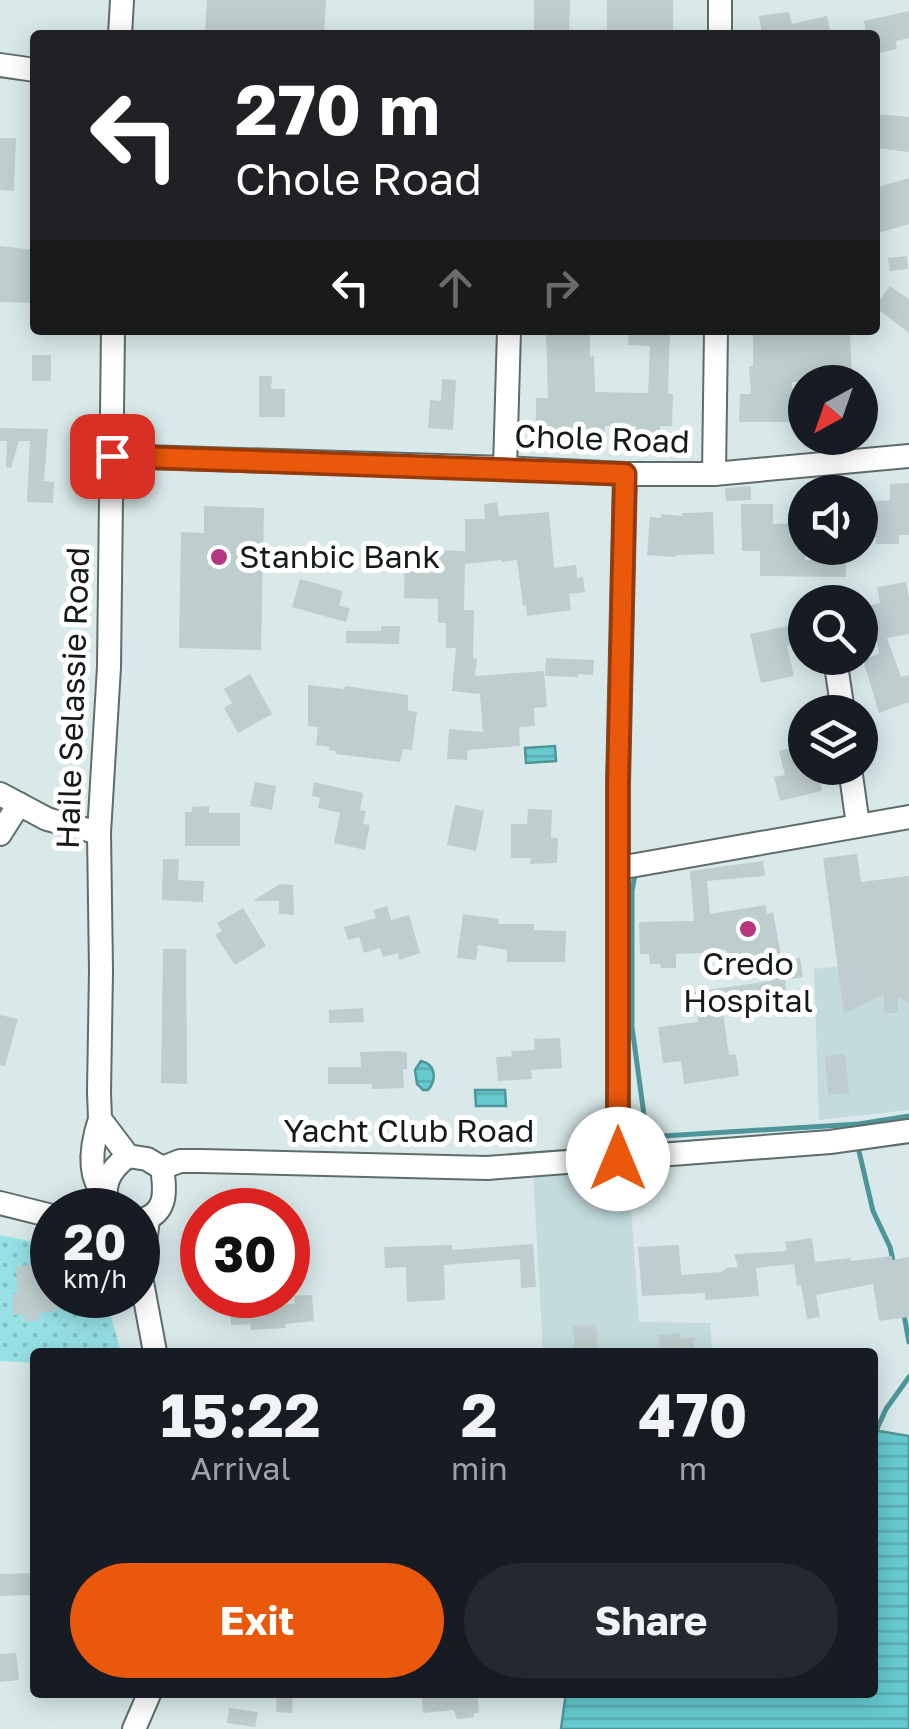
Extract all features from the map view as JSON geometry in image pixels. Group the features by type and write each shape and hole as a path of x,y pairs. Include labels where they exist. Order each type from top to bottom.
{"street":[{"path":"120,30 122,0"},
{"path":"720,0 720,30"},
{"path":"0,66 30,69"},
{"name":"Haile Selassie Road","path":"100,1118 100,832 109,667 113,335"},
{"path":"505,468 509,335"},
{"path":"714,474 716,335"},
{"name":"Chole Road","path":"112,456 625,474 714,474 909,456"},
{"path":"618,1159 618,784 625,474"},
{"path":"852,785 858,825"},
{"path":"0,834 10,799 47,819 100,832"},
{"path":"619,868 909,816"},
{"path":"100,1118 128,1156 114,1166 107,1188"},
{"path":"98,1188 93,1173 94,1135 100,1118"},
{"name":"Yacht Club Road","path":"128,1156 147,1159 162,1168 180,1161 200,1161 486,1168 841,1140 909,1131"},
{"path":"160,1209 175,1176 200,1161"},
{"path":"162,1168 165,1199"},
{"path":"0,1202 30,1210"},
{"path":"148,1318 153,1348"},
{"path":"134,1729 147,1698"}],"shaded area":[{"path":"555,746 556,761 526,763 525,748"},
{"path":"909,959 909,1110 819,1120 814,969"},
{"path":"421,1061 430,1065 434,1073 428,1090 417,1084 415,1070"},
{"path":"475,1090 505,1090 506,1106 476,1106"},
{"path":"628,1167 639,1322 710,1323 712,1348 543,1348 533,1172"},
{"path":"0,1235 30,1241 30,1318 111,1318 120,1348 30,1348 30,1363 0,1361"},
{"path":"878,1431 909,1436 909,1729 561,1729 565,1698 878,1698"}],"building":[{"path":"207,0 326,0 324,30 205,30"},
{"path":"534,0 570,0 569,30 534,30"},
{"path":"607,0 673,0 673,30 607,30"},
{"path":"909,11 909,38 896,41 897,49 880,53 880,30 865,30 864,21"},
{"path":"789,12 792,24 827,16 830,30 761,30 759,16"},
{"path":"880,114 909,117 909,152 880,149"},
{"path":"0,138 16,138 14,191 0,190"},
{"path":"909,178 909,224 880,233 880,187"},
{"path":"0,246 30,249 30,303 0,302"},
{"path":"907,256 908,269 890,271 888,258"},
{"path":"890,286 909,299 909,333 880,311 880,300"},
{"path":"546,335 590,335 595,392 648,393 650,346 628,345 629,335 670,335 668,394 673,394 672,426 660,426 661,437 637,438 636,426 605,426 605,440 536,438 536,398 548,398"},
{"path":"753,335 850,335 851,365 788,365 788,422 739,422 740,394 751,394 749,366 753,366"},
{"path":"32,355 51,355 51,381 32,381"},
{"path":"259,376 272,376 271,389 285,389 285,417 259,417"},
{"path":"442,379 456,380 453,430 428,428 430,400 441,401"},
{"path":"0,428 48,429 44,481 54,482 53,503 27,502 30,441 19,441 11,468 6,467 7,441 0,441"},
{"path":"909,483 909,535 899,535 899,544 878,544 878,501 890,500 890,484"},
{"path":"751,486 751,500 726,501 725,488"},
{"path":"497,502 499,516 549,512 554,568 576,565 577,578 583,577 585,592 569,594 571,610 527,616 517,560 465,564 464,610 474,610 475,676 544,671 547,707 534,708 535,726 519,727 520,746 468,750 467,760 447,759 449,729 483,732 480,694 452,691 456,648 446,648 446,623 438,623 438,599 404,598 405,549 465,551 465,519 485,519 484,504"},
{"path":"741,504 773,504 773,524 788,524 788,565 846,565 846,577 760,576 760,551 742,551"},
{"path":"204,506 264,508 261,650 179,648 181,532 204,533"},
{"path":"713,512 714,554 647,555 650,517"},
{"path":"300,579 343,591 339,605 350,609 346,622 292,607"},
{"path":"906,582 909,598 909,634 887,638 901,677 909,675 909,702 879,713 878,695 874,695 868,675 878,675 878,587"},
{"path":"381,626 400,626 399,644 346,643 346,631 381,631"},
{"path":"788,626 788,675 794,676 761,683 750,634"},
{"path":"546,658 594,660 593,675 545,676"},
{"path":"250,674 272,714 238,733 224,708 232,703 224,689"},
{"path":"308,685 408,695 408,711 417,712 412,750 403,749 400,762 336,754 330,747 316,745 318,727 308,726"},
{"path":"788,749 788,785 821,785 822,791 780,801 774,777 785,775 779,751"},
{"path":"255,782 276,786 272,810 250,806"},
{"path":"314,782 363,793 363,824 370,825 365,850 334,843 340,813 318,808 320,798 312,796"},
{"path":"455,805 484,811 476,851 447,845"},
{"path":"209,806 209,813 240,813 240,846 185,846 185,812 192,812 192,807"},
{"path":"528,809 552,810 551,838 558,838 557,863 530,864 531,858 511,858 511,824 527,824"},
{"path":"857,854 861,882 909,876 909,1003 898,997 898,1013 884,1013 884,994 844,1014 823,858"},
{"path":"163,859 179,859 178,880 204,881 203,902 162,900"},
{"path":"763,861 765,876 707,881 710,914 765,905 767,914 773,912 782,961 800,958 803,977 785,980 787,1003 723,1012 729,1055 736,1054 739,1076 684,1084 681,1061 663,1063 658,1027 698,1022 694,992 771,981 770,967 729,967 726,950 676,954 676,968 661,968 660,964 650,964 649,954 640,954 639,922 694,921 690,871"},
{"path":"280,884 293,885 294,915 279,914 279,901 253,901"},
{"path":"387,906 391,920 409,915 420,953 399,960 398,953 383,957 380,948 364,953 359,937 348,940 344,927 376,918 374,910"},
{"path":"243,908 266,946 235,965 215,935 222,931 217,923"},
{"path":"463,914 499,919 498,924 534,924 534,930 566,931 565,962 507,962 507,950 478,945 476,960 457,958"},
{"path":"163,949 186,949 187,1084 161,1083"},
{"path":"363,1008 364,1022 329,1023 329,1010"},
{"path":"0,1015 18,1019 5,1066 0,1065"},
{"path":"560,1038 562,1068 531,1070 532,1079 498,1081 496,1057 512,1056 511,1051 535,1050 534,1039"},
{"path":"360,1052 407,1053 404,1088 328,1084 328,1067 361,1067"},
{"path":"845,1054 849,1093 828,1095 825,1056"},
{"path":"812,1238 815,1262 909,1257 909,1317 879,1321 873,1284 816,1295 820,1317 807,1319 794,1264 756,1268 759,1296 705,1300 705,1293 642,1296 638,1247 679,1245 681,1275 721,1272 738,1267 734,1254 787,1251 785,1242"},
{"path":"533,1244 536,1287 521,1288 520,1259 444,1265 445,1300 407,1302 406,1267 385,1268 384,1247 452,1245 452,1250"},
{"path":"30,1265 30,1318 39,1321 24,1322 24,1315 13,1315 12,1294 18,1293 16,1266"},
{"path":"312,1295 314,1321 251,1330 250,1324 231,1325 231,1318 310,1318"},
{"path":"596,1325 598,1348 575,1348 573,1326"},
{"path":"680,1333 680,1339 693,1337 694,1348 660,1348 658,1335"},
{"path":"30,1573 30,1595 0,1596 0,1574"},
{"path":"16,1653 19,1680 0,1682 0,1654"},
{"path":"277,1698 293,1698 292,1713 276,1712"},
{"path":"422,1698 478,1698 479,1713 474,1713 474,1717 457,1719 454,1710 423,1713"},
{"path":"229,1708 258,1712 255,1727 227,1723"}],"waterway":[{"path":"635,874 632,1027 647,1137 859,1124 909,1116"},
{"path":"858,1147 873,1211 894,1265"},
{"path":"904,1315 909,1342"},
{"path":"878,1427 909,1377"}],"place":[{"name":"Stanbic Bank","path":"219,557"},
{"name":"Credo Hospital","path":"748,929"}],"route":[{"path":"112,456 625,474 618,784 618,1159"}]}
